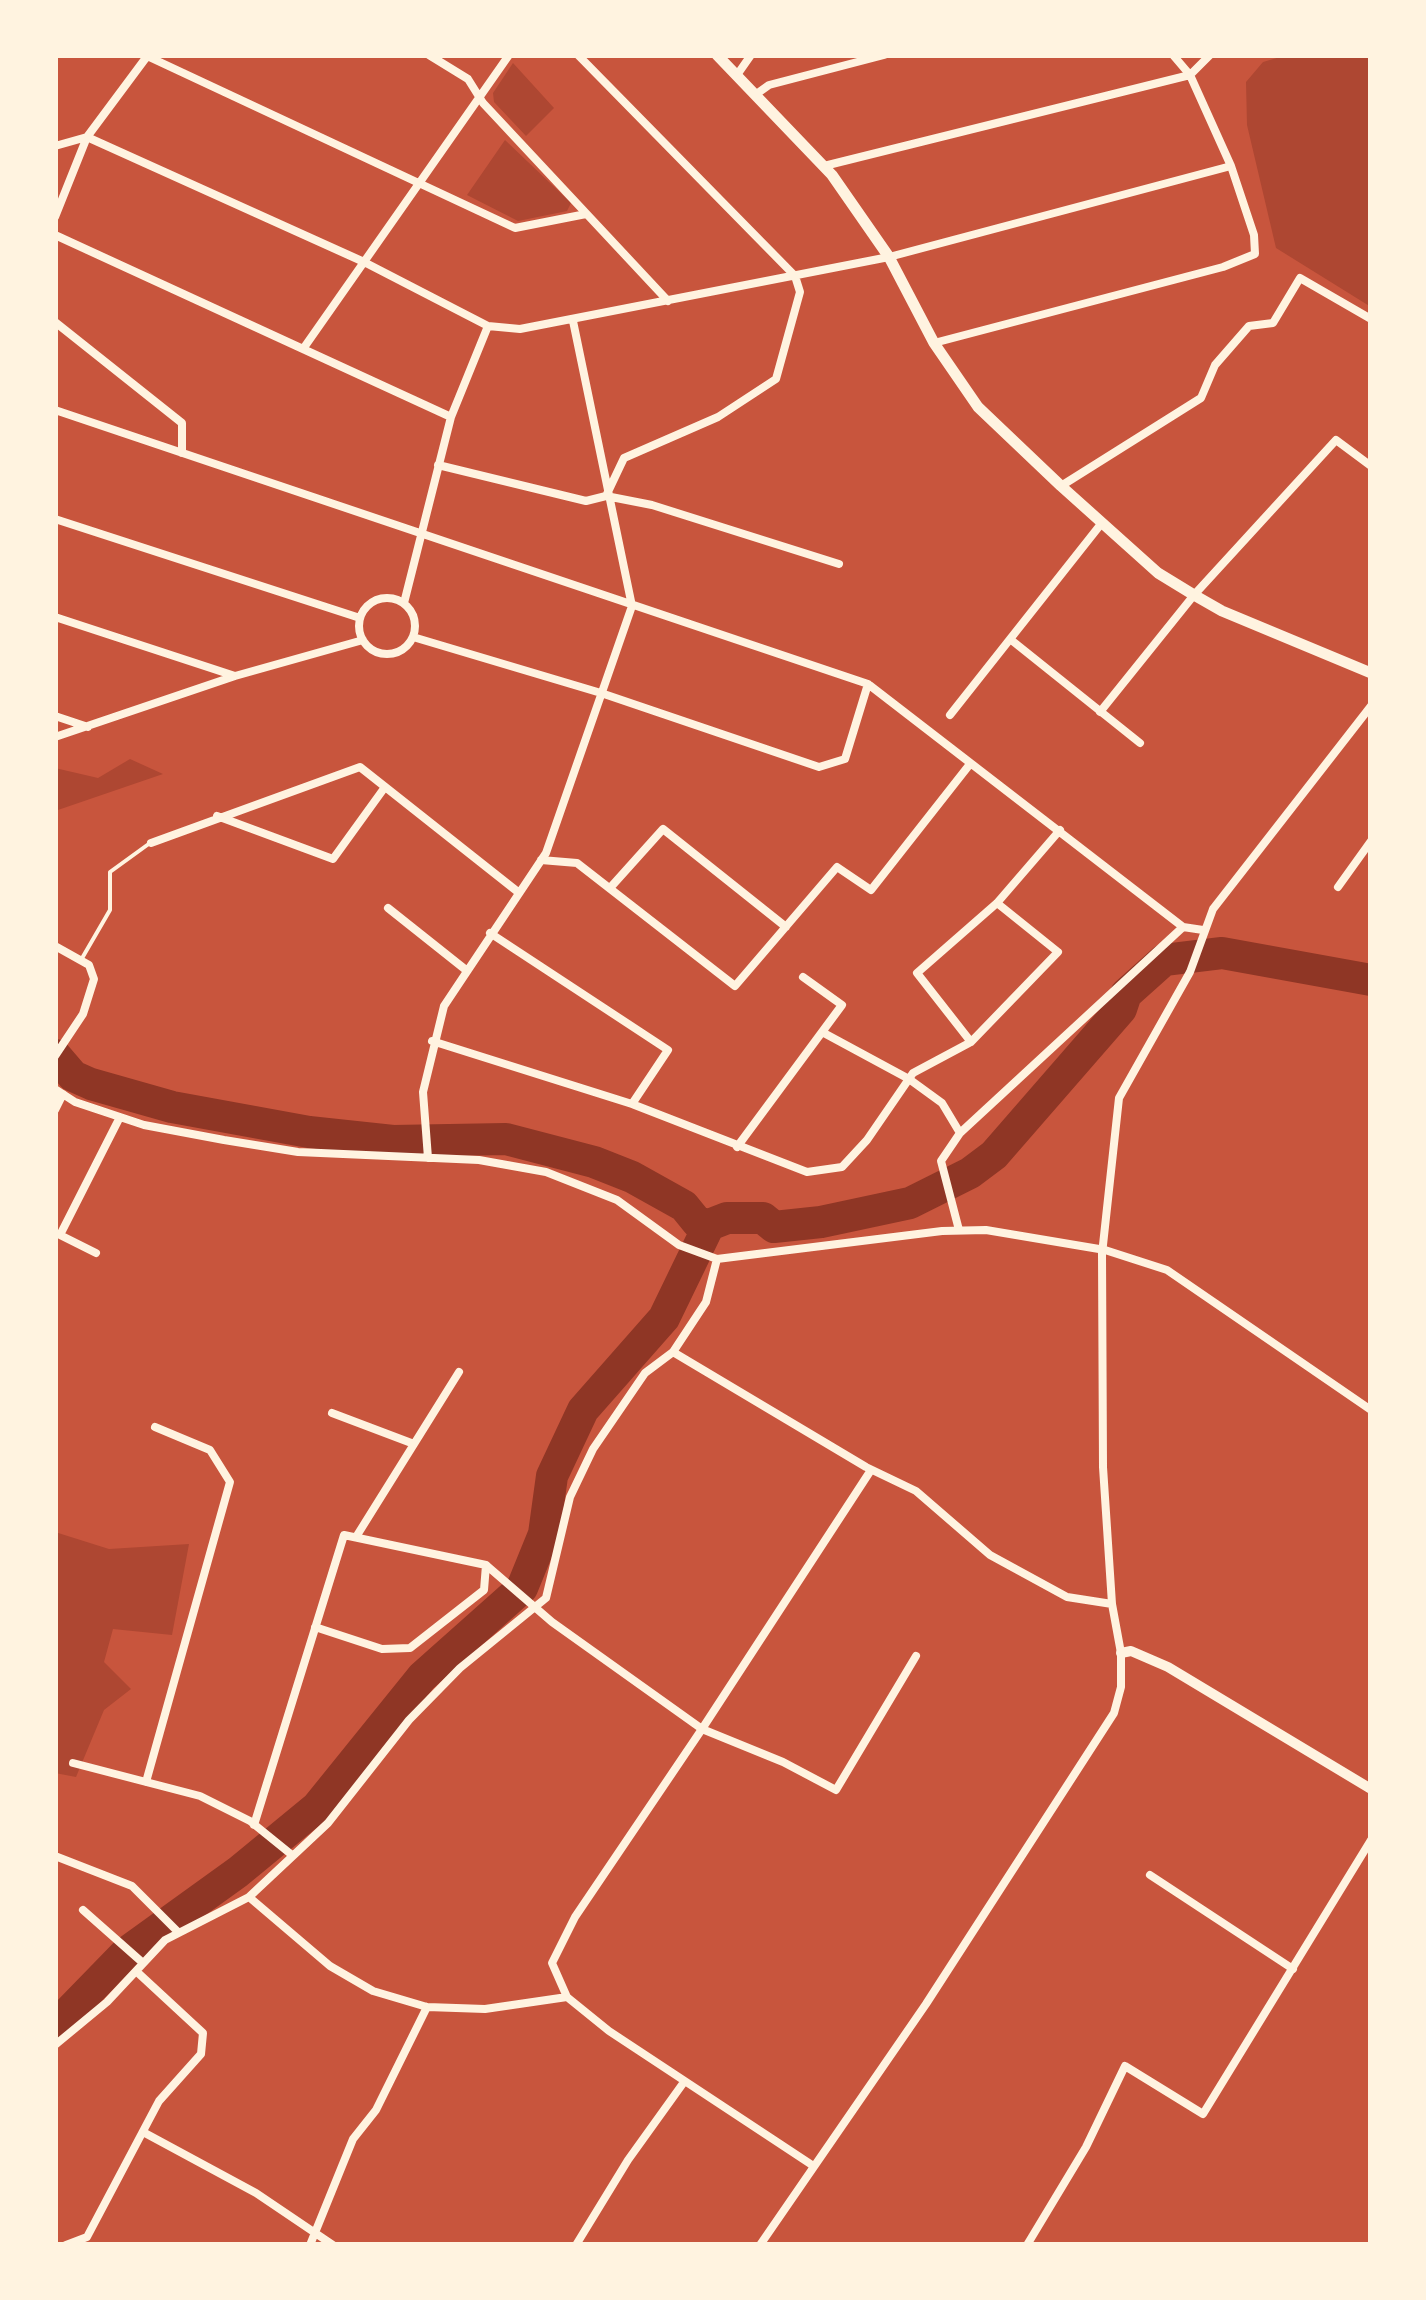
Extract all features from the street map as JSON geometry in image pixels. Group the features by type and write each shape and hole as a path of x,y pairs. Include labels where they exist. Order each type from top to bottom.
{"main road":[{"path":"717,55 824,166 889,257 934,343 978,407 1101,524 1158,573 1222,612 1371,673"}],"street":[{"path":"429,55 468,79 668,301"},
{"path":"303,348 509,55"},
{"path":"578,55 795,276 800,292 776,380 718,417 624,458 606,496"},
{"path":"737,75 751,55"},
{"path":"756,95 769,85 884,55"},
{"path":"934,343 1223,268 1255,254 1254,235 1231,166 1190,75 1174,55"},
{"path":"824,166 1190,75 1210,55"},
{"path":"55,217 86,137 148,56 515,228 586,214"},
{"path":"55,146 86,137 364,262 488,326 520,329 889,257 1231,166"},
{"path":"55,235 452,417"},
{"path":"1061,486 1201,398 1215,365 1249,326 1272,323 1300,278 1371,319"},
{"path":"428,1158 423,1092 432,1041 444,1006 541,860 632,606 572,321"},
{"path":"55,322 182,423 182,453"},
{"path":"360,618 363,640 376,652 393,654 413,637 414,618 404,603 419,534 452,417 488,326"},
{"path":"55,410 868,684 1184,927 1203,930"},
{"path":"1100,712 1194,595 1336,440 1371,466"},
{"path":"438,466 586,501 606,496 652,505 840,564"},
{"path":"55,519 360,618"},
{"path":"950,715 1101,524"},
{"path":"360,618 378,599 404,603"},
{"path":"55,617 235,676"},
{"path":"413,637 600,693 820,768 845,759 868,684"},
{"path":"1010,639 1140,744"},
{"path":"55,737 235,676 363,640"},
{"path":"760,2245 926,2004 1114,1713 1121,1687 1121,1653 1112,1604 1103,1467 1104,1204 1118,1098 1190,972 1203,930 1239,873 1371,706"},
{"path":"55,716 88,727"},
{"path":"541,860 577,863 735,986 837,867 871,890 970,764"},
{"path":"151,842 360,767 518,892"},
{"path":"216,816 334,858 385,787"},
{"path":"610,888 663,829 786,927"},
{"path":"971,1042 917,973 997,903 1060,830"},
{"path":"1338,887 1371,841"},
{"path":"432,1041 632,1104 808,1172 842,1167 867,1140 909,1079 971,1042 1058,952 997,903"},
{"path":"388,908 466,970"},
{"path":"959,1230 941,1160 960,1133 1184,927"},
{"path":"490,933 668,1050 632,1104"},
{"path":"55,946 89,965 94,980 84,1014 55,1056"},
{"path":"737,1147 842,1005 804,977"},
{"path":"822,1032 909,1079 942,1103 960,1133"},
{"path":"55,1110 59,1091 120,1117 298,1152 480,1160 546,1172 617,1200 678,1245 717,1259 959,1230 986,1230 1105,1250 1168,1270 1371,1410"},
{"path":"96,1254 60,1236 120,1117"},
{"path":"55,2044 108,2002 138,1964 175,1930 249,1898 328,1823 409,1720 460,1668 546,1598 570,1497 593,1449 646,1373 673,1352 706,1302 717,1259"},
{"path":"673,1352 871,1470 916,1492 990,1556 1068,1597 1112,1604"},
{"path":"356,1537 460,1372"},
{"path":"332,1413 414,1444"},
{"path":"146,1782 230,1482 210,1450 156,1427"},
{"path":"812,2165 684,2082 567,1997 552,1963 575,1918 871,1470"},
{"path":"254,1824 344,1535 486,1565 552,1622 702,1729 783,1762 836,1790 916,1656"},
{"path":"315,1627 382,1648 410,1648 484,1590 486,1565"},
{"path":"1121,1653 1131,1651 1168,1667 1371,1788"},
{"path":"73,1763 200,1796 254,1824 292,1855"},
{"path":"1027,2245 1086,2147 1125,2066 1203,2114 1371,1840"},
{"path":"55,1856 132,1886 175,1930"},
{"path":"1150,1876 1294,1969"},
{"path":"249,1898 330,1966 373,1991 428,2007 485,2009 567,1997"},
{"path":"66,2245 87,2236 159,2101 201,2054 203,2033 123,1945 82,1910"},
{"path":"310,2245 353,2140 376,2110 428,2007"},
{"path":"576,2245 619,2174 684,2082"},
{"path":"143,2132 256,2193 333,2245"}],"lane":[{"path":"81,960 110,910 110,872 151,842"}],"shaded area":[{"path":"1287,55 1371,55 1371,307 1276,248 1247,125 1246,82 1263,62"},
{"path":"513,63 554,108 526,136 494,102 493,93"},
{"path":"505,140 571,203 567,211 518,221 467,195"},
{"path":"130,759 163,774 55,811 55,768 98,778"},
{"path":"55,1532 109,1549 189,1544 172,1635 113,1629 104,1662 131,1689 104,1710 76,1777 55,1773"}],"waterway":[{"path":"55,2026 127,1952 238,1872 317,1807 422,1677 522,1588 544,1534 552,1476 583,1410 664,1318 709,1225 727,1218 763,1218 774,1227 821,1222 910,1203 970,1173 994,1155 1121,1009 1126,994 1164,960 1222,953 1371,980"},
{"path":"55,1055 73,1076 172,1107 309,1132 393,1141 506,1139 594,1162 632,1177 684,1206 697,1222 709,1225"}]}
